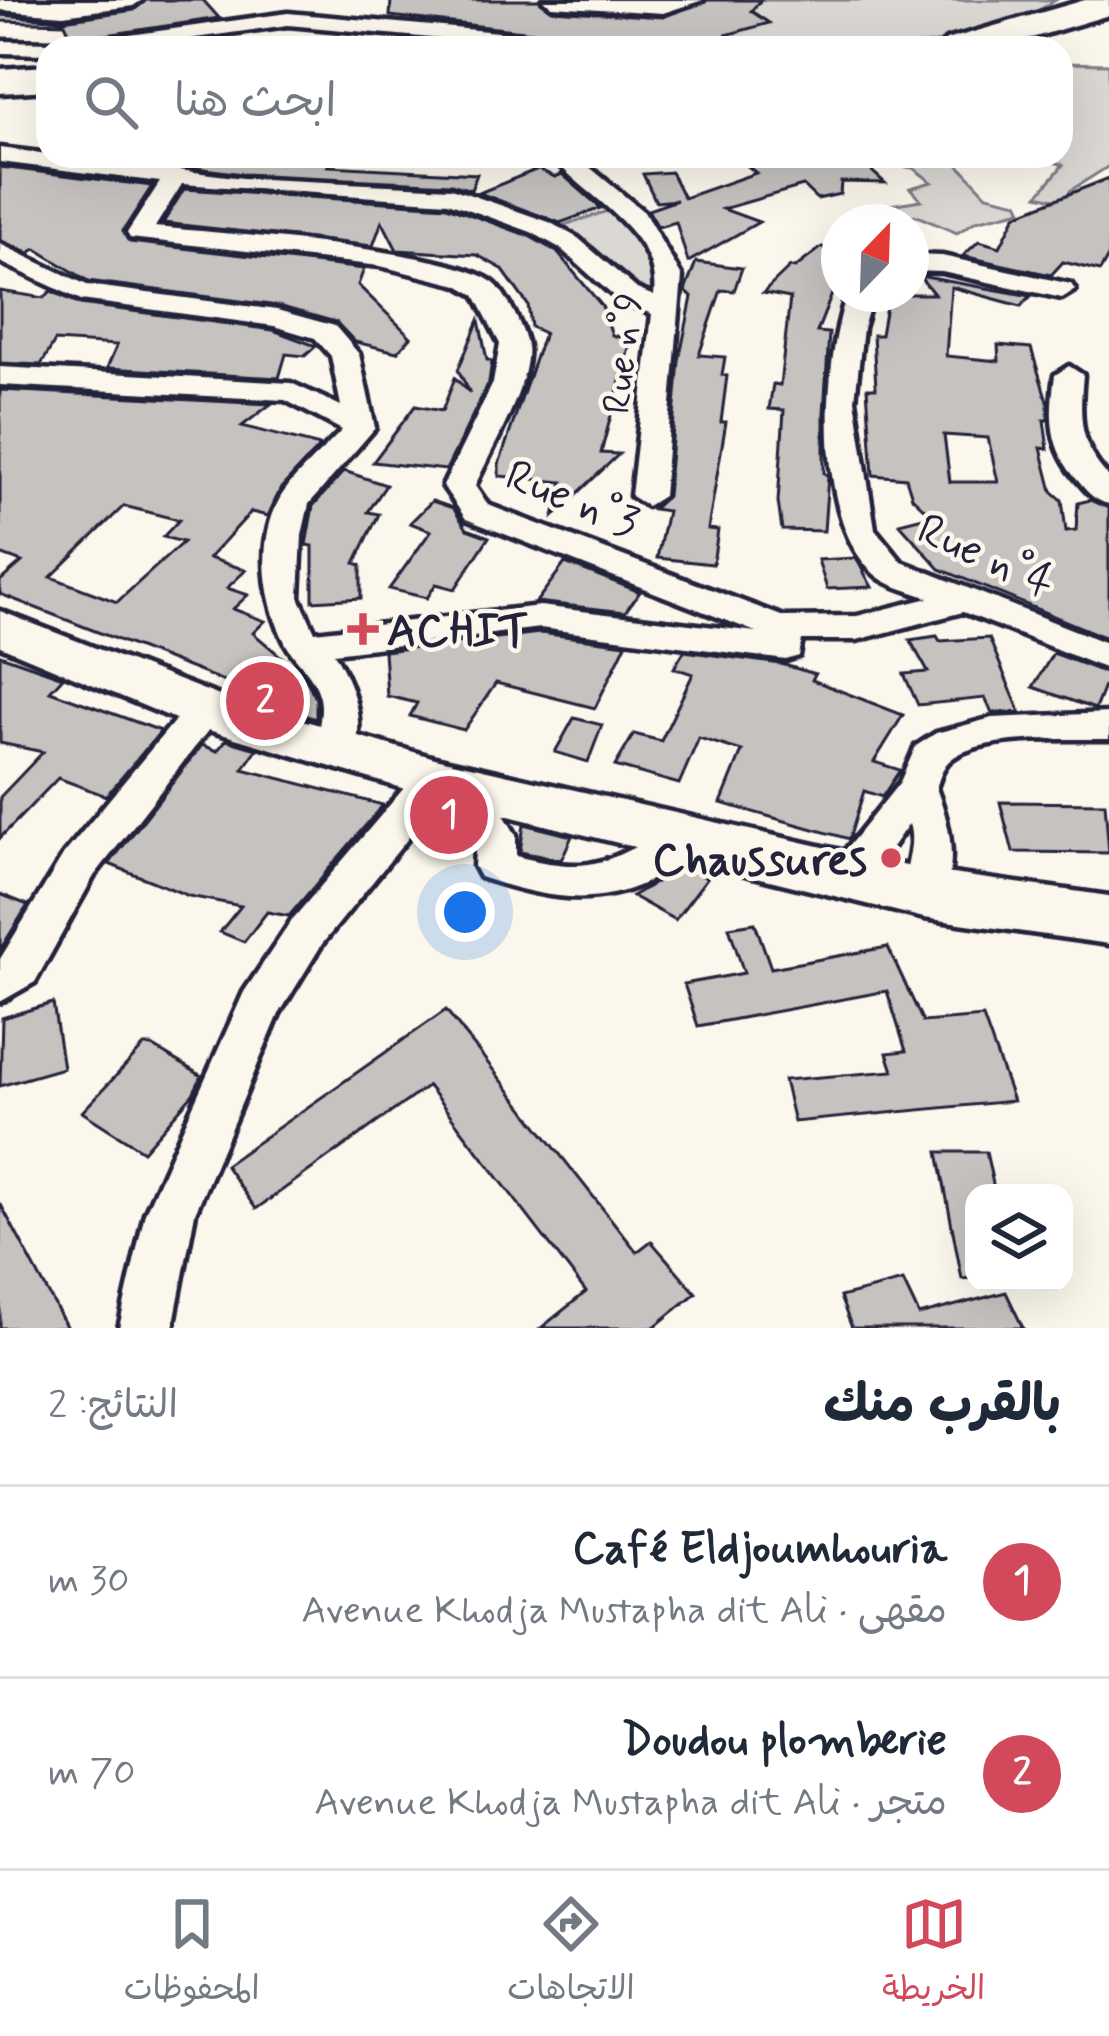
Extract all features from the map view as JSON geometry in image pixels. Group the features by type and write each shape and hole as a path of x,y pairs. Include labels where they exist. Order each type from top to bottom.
{"highway":[{"path":"1000,36 1109,4"},
{"path":"1046,36 1109,16"},
{"path":"0,81 36,79"},
{"path":"0,92 36,90"}],"main road":[{"path":"0,627 204,710 335,752 925,894 1109,920"}],"street":[{"path":"0,4 63,9 134,0"},
{"path":"552,0 663,7 694,0"},
{"path":"169,36 369,4"},
{"path":"288,20 470,36"},
{"path":"0,46 36,49"},
{"path":"0,60 36,53"},
{"path":"0,154 36,159"},
{"path":"102,168 313,201 412,190 476,202 569,243 628,296 662,309"},
{"name":"Rue n°9","path":"587,168 635,217 669,277 662,309 647,496"},
{"name":"Rue n°3","path":"174,178 139,233 380,258 467,279 486,290 514,344 507,382 459,486 477,512 782,628"},
{"path":"0,252 122,310 277,318 325,332 344,355 360,428"},
{"path":"929,264 1062,290"},
{"path":"0,279 81,292"},
{"name":"Rue n°4","path":"854,312 840,400 860,531 890,570 1109,658"},
{"path":"1069,375 1063,424 1068,450 1109,495"},
{"path":"0,376 291,392 360,428"},
{"path":"335,752 339,700 321,661 304,645 283,597 286,535 294,502 360,428"},
{"path":"304,645 540,617 786,648 782,628 857,628 964,601"},
{"path":"0,983 19,969 79,865 204,710"},
{"path":"850,874 868,840 917,789 928,756 967,736 1109,726"},
{"path":"146,1328 170,1213 260,1005 307,932 451,782 496,835 495,866 535,879 590,884 632,871 656,854 692,839"},
{"path":"917,789 933,834 925,894"}],"shaded area":[{"path":"728,0 1056,0 972,36 702,36"},
{"path":"1073,63 1109,64 1109,166 1071,190 1063,201 1038,195 1060,168 1073,168"},
{"path":"913,168 961,168 987,195 1018,202 1022,210 976,221 957,233 929,221 929,204 896,204 921,200 910,188 932,182"},
{"path":"623,206 652,265 660,296 646,298 561,226"}],"building":[{"path":"146,0 203,0 219,18 100,36 71,36 65,23 0,21 0,15 63,20 134,10"},
{"path":"391,0 539,0 552,10 663,17 707,0 761,0 751,11 769,23 725,36 568,36 390,16"},
{"path":"0,167 152,186 123,231 130,242 364,269 358,285 411,337 397,352 355,342 336,322 278,306 88,281 36,249 29,253 0,240"},
{"path":"196,168 365,168 477,174 471,190 451,184"},
{"path":"750,168 868,168 885,183 841,182 840,194 817,199 803,186 723,209 759,222 688,262 676,222 658,227 648,210 677,200 656,202 643,174 671,172 684,198 756,173"},
{"path":"538,169 555,177 562,174 601,208 560,223 479,193"},
{"path":"1109,178 1109,255 1100,271 1063,262 1051,275 963,256 979,241 1000,247 1016,215"},
{"path":"184,189 447,206 529,236 557,252 602,306 612,335 631,340 601,453 619,454 554,516 563,482 499,476 499,464 544,333 531,327 528,305 502,269 477,255 397,250 382,221 373,246 163,223"},
{"path":"821,248 821,312 825,312 817,332 829,333 824,531 782,530 778,502 784,410 769,409 773,384 780,385 790,298 763,293 790,267"},
{"path":"696,262 742,268 734,291 721,290 699,355 725,357 722,375 727,376 721,422 726,422 708,529 718,530 713,564 657,558 667,511 653,509 667,496 679,361 692,297 685,291"},
{"path":"929,278 1031,296 1021,306 951,287 946,356 999,361 998,345 1031,348 1048,404 1048,420 1044,420 1048,449 1041,448 1052,491 1062,500 1066,531 1076,530 1078,503 1090,500 1109,508 1109,639 940,569 899,523 931,515 912,497 906,478 873,475 867,388 876,388 873,335 881,335 885,312 929,312 929,294 934,294","holes":["944,435 988,438 998,482 950,482"]},
{"path":"0,291 44,298 51,291 80,304 273,330 316,346 305,356 286,354 279,378 107,368 117,345 55,341 41,365 0,363"},
{"path":"479,320 487,360 492,361 489,382 446,470 373,462 415,406 442,411 455,378 470,393 458,370"},
{"path":"0,390 271,404 242,426 320,446 281,488 268,516 251,512 209,558 246,570 227,588 248,595 233,609 265,621 253,633 306,678 316,699 316,719 244,697 249,691 0,594 0,581 22,562 0,554","holes":["124,506 179,520 163,537 183,542 117,602 51,577"]},
{"path":"344,471 386,485 368,512 379,514 355,563 361,565 361,598 313,601 313,546 306,545 313,506"},
{"path":"432,501 453,508 467,529 489,537 455,589 436,584 427,598 389,589 431,531 410,523"},
{"path":"856,558 872,587 827,589 818,560"},
{"path":"565,563 640,592 625,612 536,602"},
{"path":"540,633 626,644 595,708 496,683 464,730 410,716 417,703 387,696 384,651"},
{"path":"937,636 940,641 989,638 1020,712 992,713 985,698 918,705 904,674 928,672 910,640"},
{"path":"684,651 781,664 815,674 812,680 903,715 874,762 900,770 882,797 864,791 849,839 721,803 742,751 699,738 679,784 615,766 634,734 661,741 693,674 674,668"},
{"path":"1053,653 1109,674 1095,709 1033,687"},
{"path":"0,655 63,677 50,691 161,731 106,796 58,778 0,838 0,797 43,752 0,743"},
{"path":"574,718 602,725 588,762 555,752"},
{"path":"226,740 257,749 243,769 383,805 289,916 267,912 244,942 220,932 241,906 189,896 109,864 202,745 217,751"},
{"path":"1000,802 1105,803 1109,853 1013,852"},
{"path":"524,824 572,836 561,860 520,852"},
{"path":"684,866 707,878 675,920 632,896"},
{"path":"0,894 28,905 0,950"},
{"path":"755,923 771,968 888,947 923,1022 983,1017 1013,1101 794,1122 784,1080 893,1071 887,1053 906,1051 887,991 698,1026 684,984 744,973 729,927"},
{"path":"53,1003 63,1068 0,1086 2,1018"},
{"path":"446,1010 637,1252 651,1241 696,1293 653,1328 541,1328 586,1292 428,1086 256,1209 225,1165"},
{"path":"144,1046 152,1046 202,1076 193,1094 143,1151 82,1112"},
{"path":"938,1152 986,1152 993,1184 965,1184 962,1279"},
{"path":"0,1203 67,1328 0,1328"},
{"path":"903,1281 919,1315 1006,1292 1023,1328 852,1328 840,1297"}],"place":[{"name":"ACHIT","path":"363,629"},
{"name":"Doudou plomberie","path":"265,701"},
{"name":"Café Eldjoumhouria","path":"449,815"},
{"name":"Chaussures","path":"891,858"}]}
